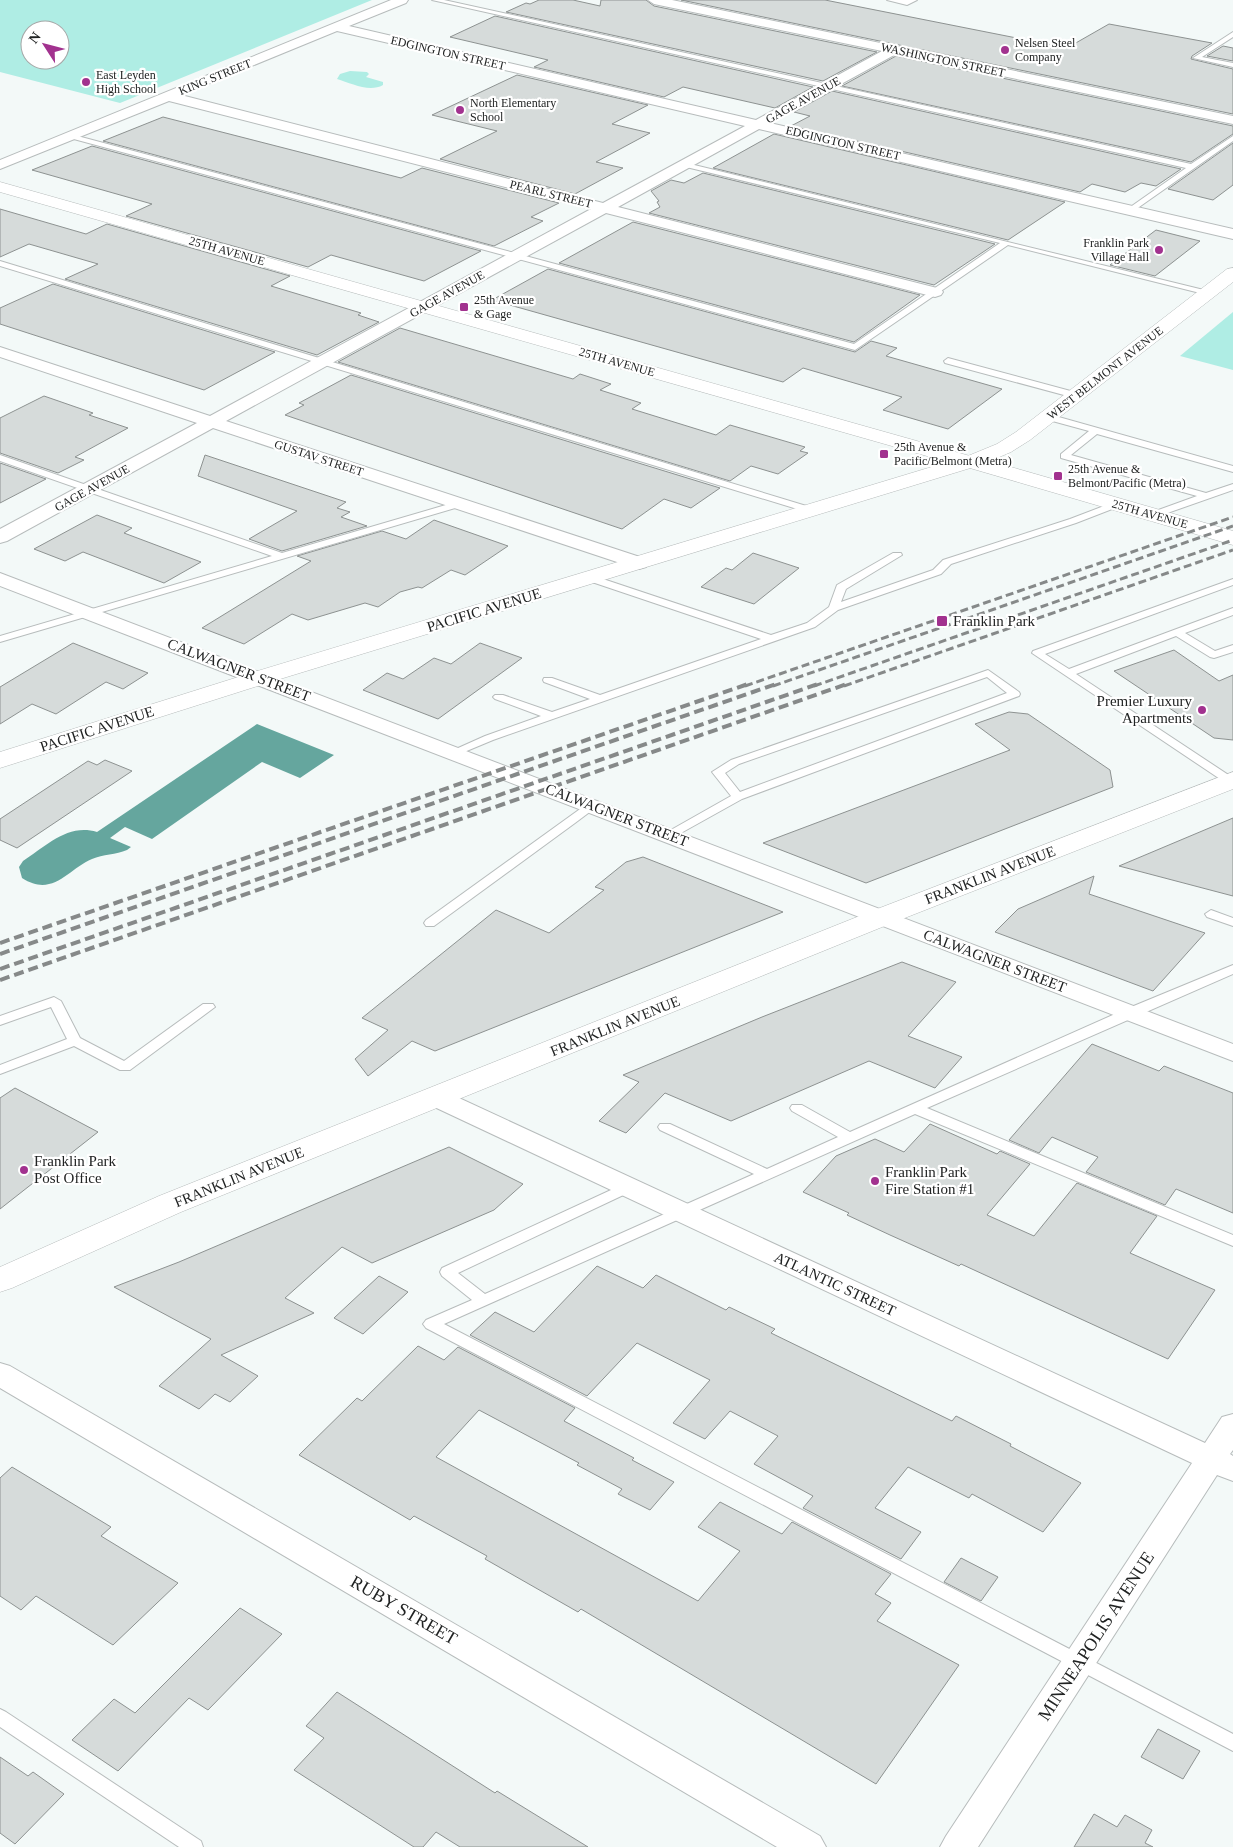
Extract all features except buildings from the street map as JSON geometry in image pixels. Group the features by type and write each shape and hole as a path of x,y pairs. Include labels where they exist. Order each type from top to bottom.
{"street":[{"name":"KING STREET","path":"0,165 402,0"},
{"name":"WASHINGTON STREET","path":"654,0 1233,120"},
{"name":"EDGINGTON STREET","path":"336,27 1233,234"},
{"name":"GAGE AVENUE","path":"0,537 894,50"},
{"name":"PEARL STREET","path":"167,96 935,292"},
{"name":"25TH AVENUE","path":"0,187 1233,538"},
{"name":"WEST BELMONT AVENUE","path":"970,462 1004,448 1023,436 1233,273"},
{"name":"GUSTAV STREET","path":"0,352 640,563"},
{"name":"PACIFIC AVENUE","path":"0,760 259,678 970,462"},
{"name":"CALWAGNER STREET","path":"0,579 1233,1053"},
{"name":"FRANKLIN AVENUE","path":"0,1280 170,1204 437,1098 882,917 1232,781"},
{"name":"ATLANTIC STREET","path":"437,1098 1222,1464"},
{"name":"RUBY STREET","path":"0,1374 808,1847"},
{"name":"MINNEAPOLIS AVENUE","path":"958,1847 1078,1663 1222,1464 1233,1425"}],"lane":[{"path":"435,0 1192,167"},
{"path":"890,0 908,3 914,0"},
{"path":"1233,34 1196,58 1233,65"},
{"path":"73,136 855,347 1006,243"},
{"path":"1132,210 1233,138"},
{"path":"685,164 1208,292"},
{"path":"0,264 810,510"},
{"path":"948,361 1075,395"},
{"path":"1048,417 1233,468"},
{"path":"1096,430 1064,456 1206,496"},
{"path":"0,458 282,556"},
{"path":"1153,515 1233,487"},
{"path":"0,639 459,504"},
{"path":"453,753 552,716 811,625 834,608 937,572 947,562 1072,521 1117,504"},
{"path":"834,608 841,587 896,555"},
{"path":"590,578 771,639"},
{"path":"1232,781 1037,653 1233,582"},
{"path":"1068,673 1233,611"},
{"path":"1176,632 1214,655 1233,648"},
{"path":"668,835 738,797 1015,694 988,673 735,762 718,772 738,797"},
{"path":"548,680 600,699"},
{"path":"499,697 552,716"},
{"path":"430,923 591,806"},
{"path":"1211,914 1233,922"},
{"path":"1233,969 1129,1013 431,1324 1233,1743"},
{"path":"0,1021 54,1001 75,1041 125,1067 208,1007"},
{"path":"0,1070 75,1041"},
{"path":"797,1108 850,1138"},
{"path":"916,1109 1233,1241"},
{"path":"666,1127 768,1175"},
{"path":"484,1301 447,1272 629,1187"},
{"path":"0,1717 194,1847"}],"shaded area":[{"name":"East Leyden High School","path":"0,0 372,0 120,103 0,72"},
{"path":"350,71 367,72 369,74 366,77 383,82 383,85 366,88 337,79 340,74"},
{"path":"1233,312 1233,370 1180,356"},
{"path":"257,724 334,755 300,778 262,762 152,839 125,827 110,838 131,847 127,850 92,859 60,880 51,883 43,885 22,878 19,867 23,861 49,843 67,833 86,830 97,832"}],"railway":[{"path":"745,686 1233,517"},
{"path":"773,686 1233,526"},
{"path":"814,686 1233,540"},
{"path":"844,686 1233,550"},
{"path":"0,943 748,684"},
{"path":"0,954 776,684"},
{"path":"0,969 818,684"},
{"path":"0,980 847,684"}],"place":[{"name":"Nelsen Steel Company","path":"1005,50"},
{"name":"East Leyden High School","path":"86,82"},
{"name":"North Elementary School","path":"460,110"},
{"name":"Franklin Park Village Hall","path":"1159,250"},
{"name":"25th Avenue & Gage","path":"464,307"},
{"name":"25th Avenue & Pacific/Belmont (Metra)","path":"884,454"},
{"name":"25th Avenue & Belmont/Pacific (Metra)","path":"1058,476"},
{"name":"Franklin Park","path":"942,621"},
{"name":"Premier Luxury Apartments","path":"1202,710"},
{"name":"Franklin Park Post Office","path":"24,1170"},
{"name":"Franklin Park Fire Station #1","path":"875,1181"}]}
